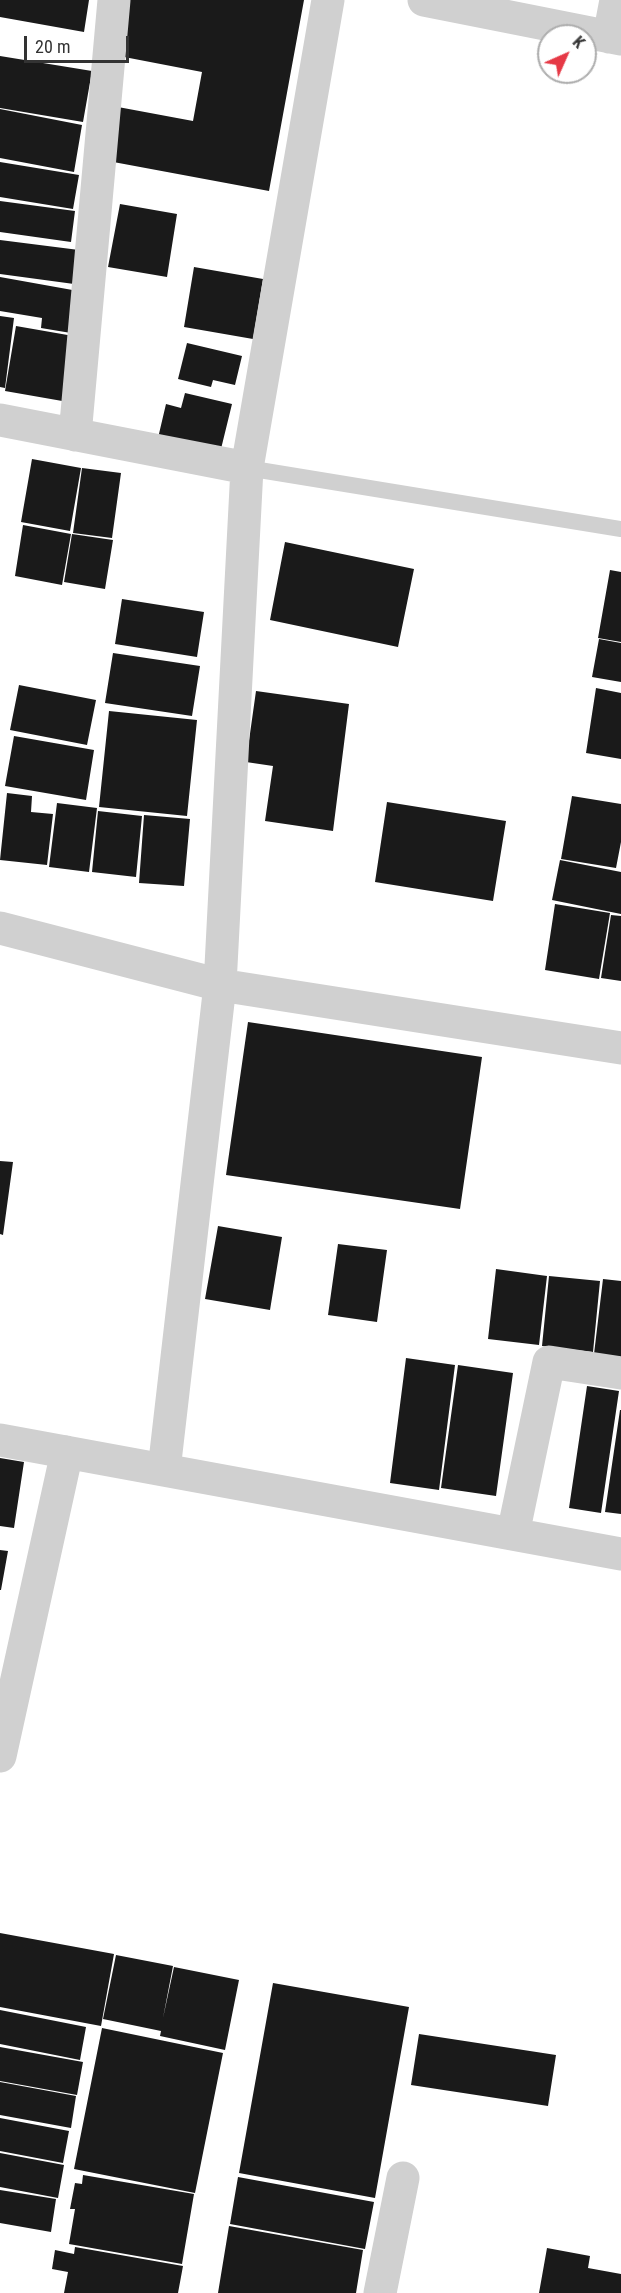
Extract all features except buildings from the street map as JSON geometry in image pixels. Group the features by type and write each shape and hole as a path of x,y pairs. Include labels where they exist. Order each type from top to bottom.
{"street":[{"path":"75,435 114,0"},
{"path":"164,1470 220,985 247,468 328,0"},
{"path":"445,2 615,38 616,0"},
{"path":"0,420 247,468"},
{"path":"0,928 220,985 621,1048"},
{"path":"513,1534 549,1362 621,1373"},
{"path":"0,1440 621,1554"},
{"path":"0,1756 67,1452"},
{"path":"380,2293 404,2178"}],"lane":[{"path":"247,468 621,529"}]}
